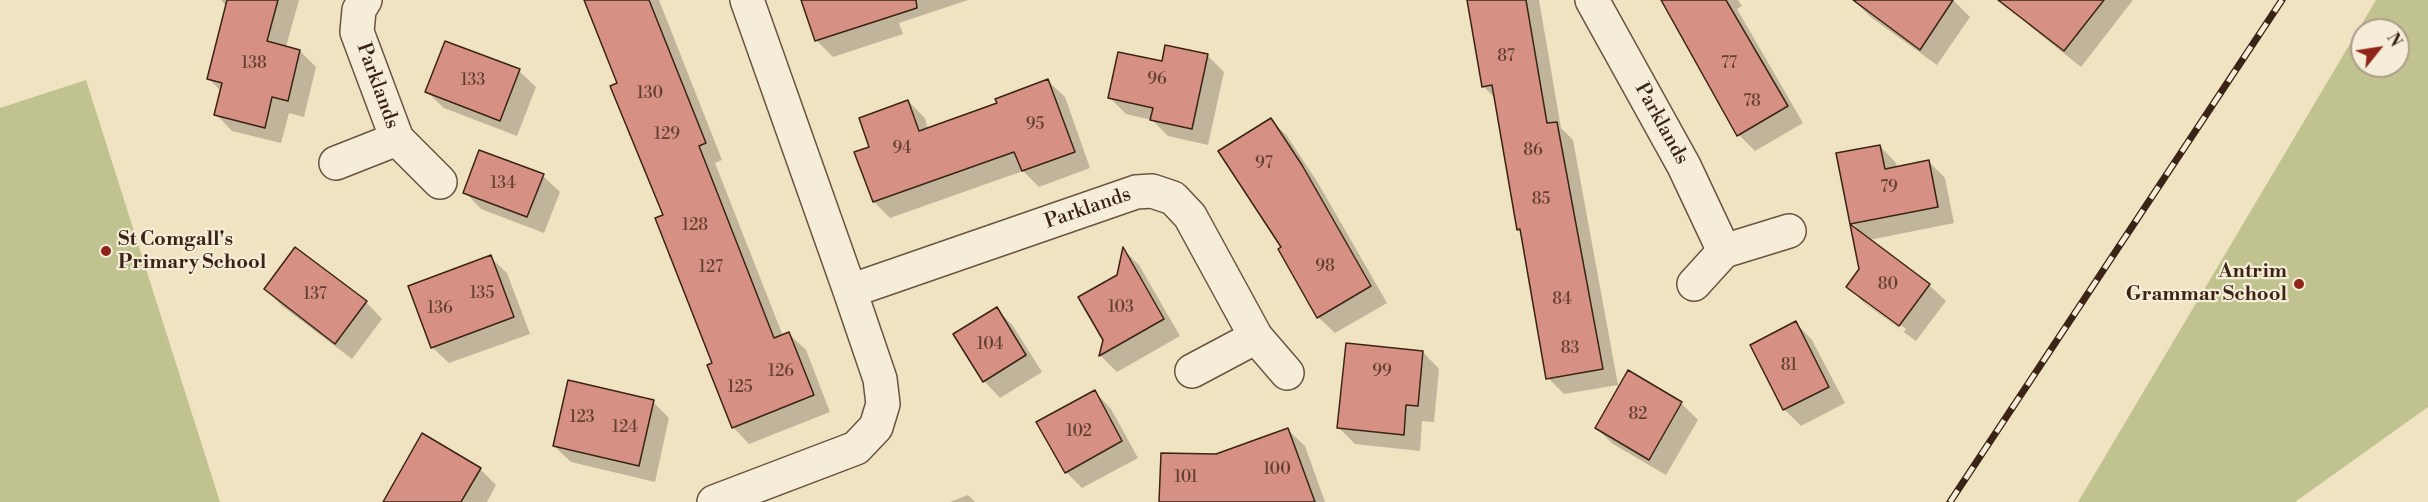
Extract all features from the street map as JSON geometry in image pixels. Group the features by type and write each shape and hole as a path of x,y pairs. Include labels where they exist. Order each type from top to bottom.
{"street":[{"name":"Parklands","path":"365,0 359,10 357,32 397,139 440,182"},
{"path":"714,502 848,453 867,439 876,427 882,412 882,388 747,0"},
{"name":"Parklands","path":"1592,0 1684,166 1724,251"},
{"name":"Parklands","path":"336,163 397,139"},
{"name":"Parklands","path":"850,291 1136,192 1152,191 1173,198 1190,216 1256,337 1287,373"},
{"path":"1694,284 1724,251 1789,231"},
{"path":"1192,371 1256,337"}],"green space":[{"name":"Antrim Grammar School","path":"2376,0 2428,0 2428,407 2295,502 2078,502 2350,44 2350,78 2410,78 2410,18 2365,18"},
{"path":"86,80 220,502 0,502 0,108"}],"building":[{"path":"227,0 278,0 267,41 300,50 288,101 272,97 265,128 214,115 222,83 207,79"},
{"path":"584,0 649,0 706,143 699,146 774,338 789,332 814,395 732,428 707,365 712,363 655,218 663,215 610,86 617,83"},
{"path":"801,0 916,0 917,8 815,41"},
{"path":"1467,0 1526,0 1547,123 1557,122 1603,369 1546,379 1492,85 1482,87"},
{"path":"1661,0 1726,0 1788,106 1737,136"},
{"path":"1853,0 1953,0 1920,50"},
{"path":"1998,0 2104,0 2064,51"},
{"path":"445,41 520,69 500,121 425,92"},
{"path":"1165,45 1208,54 1192,129 1150,120 1153,108 1108,98 1118,52 1162,61"},
{"path":"1048,79 1075,152 1022,171 1014,152 873,202 854,152 869,147 859,118 908,100 919,131 997,103 995,99"},
{"path":"1271,118 1302,165 1371,286 1317,318 1278,249 1281,247 1218,151"},
{"path":"1880,145 1885,169 1929,160 1938,207 1850,224 1836,153"},
{"path":"479,150 544,174 527,217 463,193"},
{"path":"1850,224 1930,284 1899,326 1846,287 1859,269"},
{"path":"295,247 367,301 335,344 264,289"},
{"path":"1123,247 1164,319 1099,356 1103,340 1078,297 1117,275"},
{"path":"491,255 514,317 431,348 408,286"},
{"path":"997,307 1026,355 983,382 953,334"},
{"path":"1796,321 1829,387 1783,410 1750,345"},
{"path":"1346,343 1423,351 1418,406 1406,405 1404,435 1337,428"},
{"path":"1628,370 1682,402 1649,460 1595,428"},
{"path":"568,380 654,400 639,466 553,446"},
{"path":"1095,390 1122,441 1065,473 1036,422"},
{"path":"1288,428 1315,502 1159,502 1161,453 1216,454"},
{"path":"422,433 481,468 461,502 383,502"}],"railway":[{"path":"1950,502 2282,0"}],"place":[{"name":"St Comgall's Primary School","path":"106,251"},
{"name":"Antrim Grammar School","path":"2299,284"}]}
